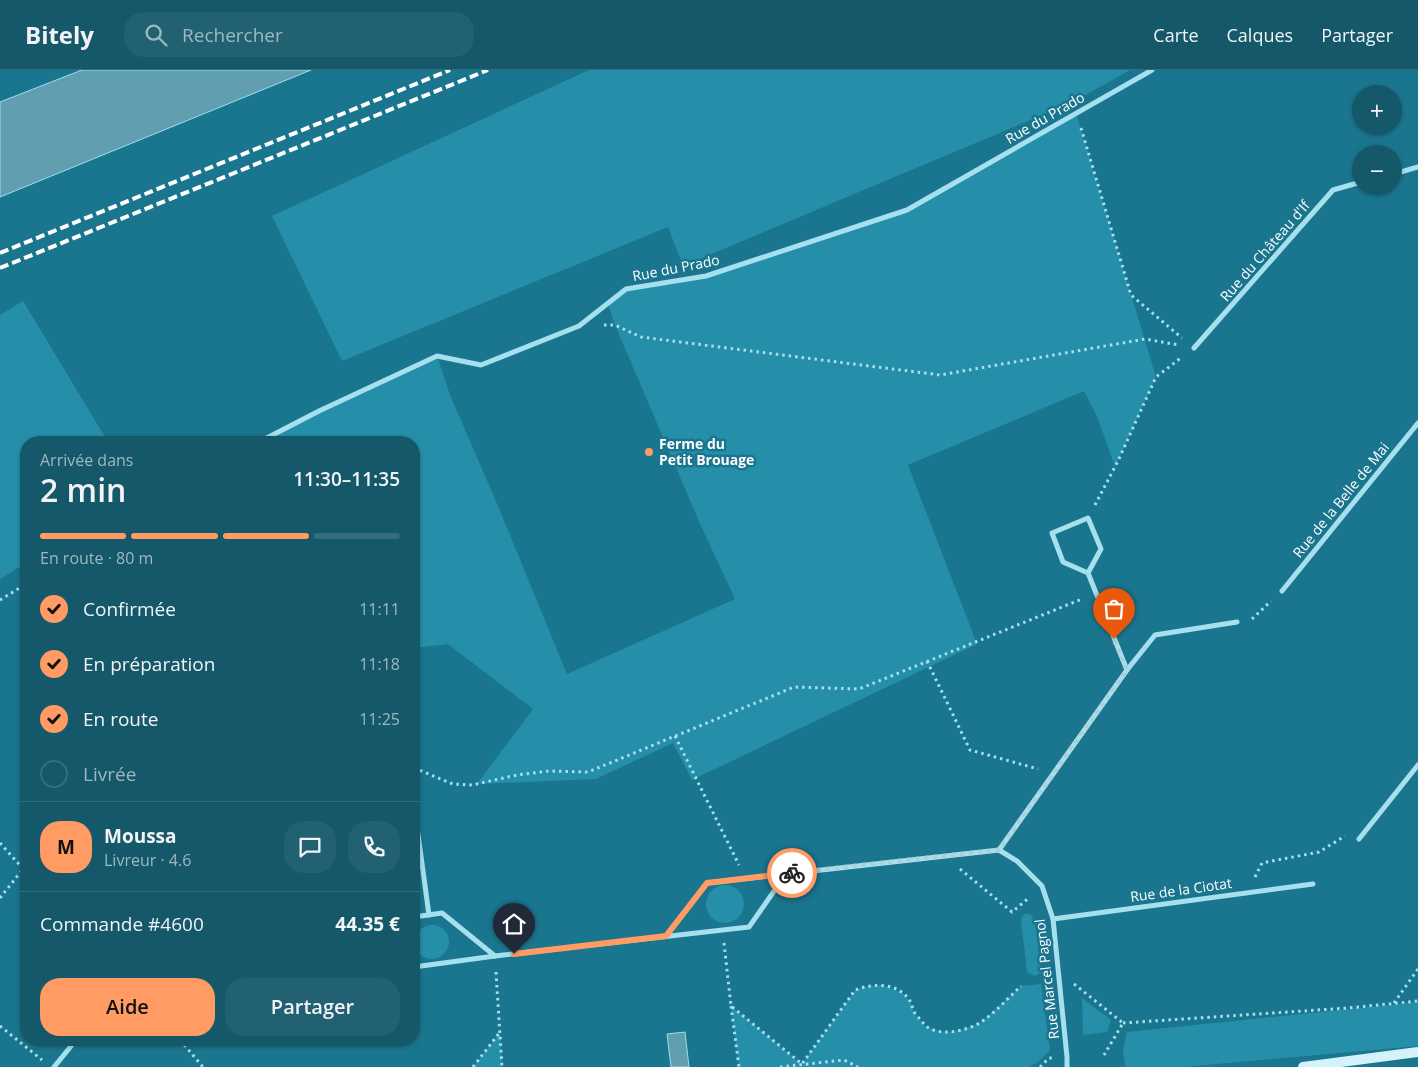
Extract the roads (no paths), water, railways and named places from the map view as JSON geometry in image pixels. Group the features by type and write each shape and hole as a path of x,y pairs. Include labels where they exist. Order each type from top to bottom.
{"main road":[{"path":"1302,1067 1418,1052"}],"street":[{"name":"Rue du Prado","path":"269,436 319,410 437,356 481,365 579,326 626,289 706,276 907,210 1152,70"},
{"path":"1402,172 1418,167"},
{"name":"Rue du Château d'If","path":"1194,348 1333,190 1352,185"},
{"name":"Rue de la Belle de Mai","path":"1282,590 1418,423"},
{"path":"1088,573 1101,549 1088,518 1052,533 1063,562 1088,573 1127,670"},
{"path":"666,936 707,883 999,850 1127,670 1155,635 1237,622"},
{"path":"1360,838 1418,765"},
{"path":"420,849 429,915"},
{"name":"Rue Marcel Pagnol","path":"999,850 1017,861 1042,886 1053,919 1067,1067"},
{"path":"420,966 666,936 749,928 786,874"},
{"name":"Rue de la Ciotat","path":"1053,919 1313,884"},
{"path":"420,916 442,913 495,956"},
{"path":"54,1067 71,1046"}],"railway":[{"path":"0,253 450,70"},
{"path":"0,268 488,70"}],"place":[{"name":"Ferme du Petit Brouage","path":"649,452"}]}
